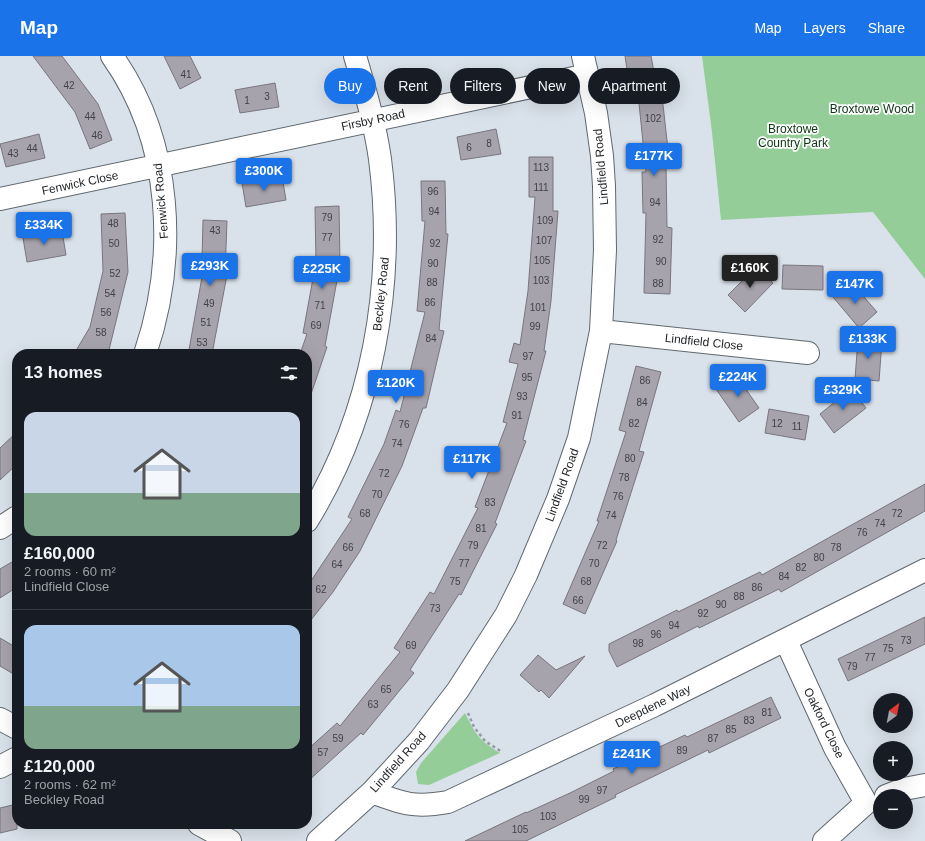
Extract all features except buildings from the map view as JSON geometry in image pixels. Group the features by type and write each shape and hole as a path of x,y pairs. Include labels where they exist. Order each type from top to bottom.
{"street":[{"name":"Fenwick Road","path":"112,56 119,66 141,108 151,131 159,166 164,207 165,244 160,302 147,349"},
{"name":"Beckley Road","path":"312,512 343,452 362,395 376,338 384,278 385,212 380,158 373,120 355,56"},
{"name":"Firsby Road","path":"159,166 373,120 585,65"},
{"name":"Lindfield Road","path":"318,841 372,792 419,741 458,690 506,615 526,575 558,499 579,438 601,331 605,250 602,156 585,65"},
{"name":"Fenwick Close","path":"0,199 159,166"},
{"name":"Lindfield Close","path":"601,331 808,353"},
{"path":"0,528 12,520"},
{"name":"Deepdene Way","path":"372,792 410,805 428,806 448,802 655,705 786,641 925,570"},
{"name":"Oakford Close","path":"786,641 835,748 873,794"},
{"path":"0,719 12,725"},
{"path":"0,767 12,761"},
{"path":"904,789 925,785"},
{"path":"824,841 873,802"},
{"path":"208,829 230,841"}],"path":[{"path":"458,690 474,727 485,741 525,766"}],"green space":[{"name":"Broxtowe Country Park","path":"702,56 925,56 925,279 873,212 721,220"},
{"path":"465,713 472,727 479,736 500,753 429,785 418,784 416,772 421,763"}],"park label":[{"name":"Broxtowe Wood","path":"872,109"}]}
